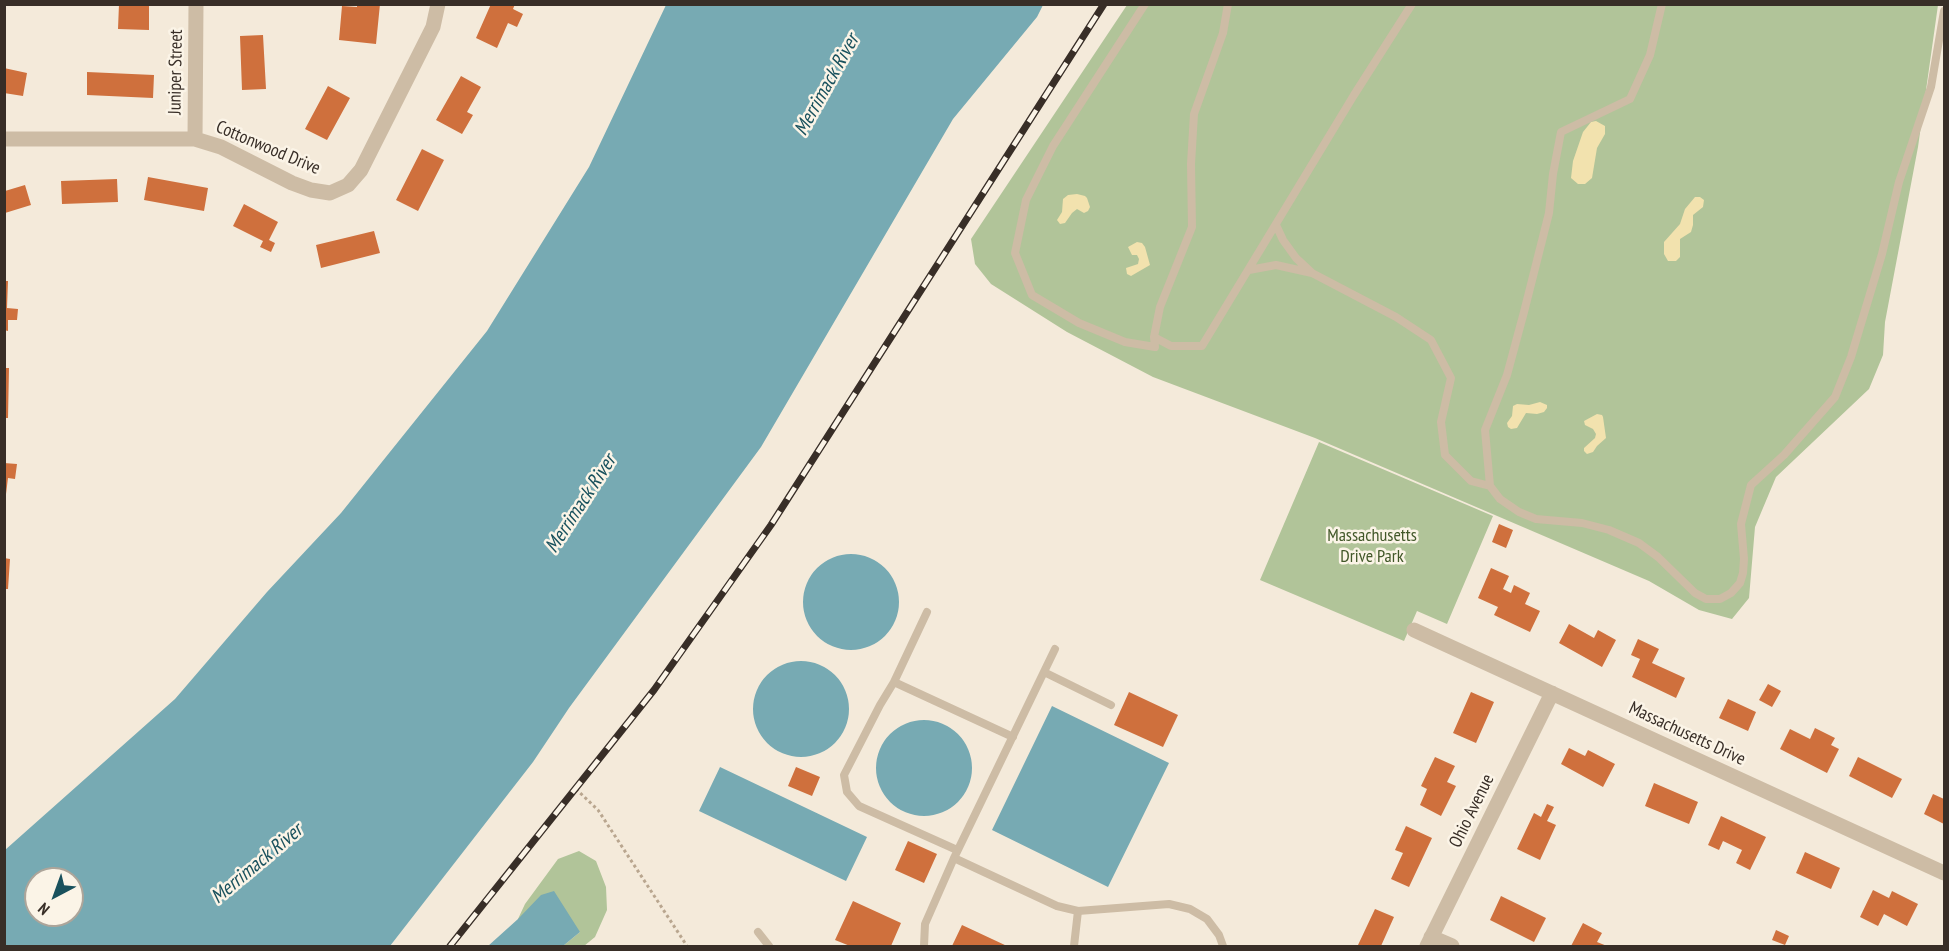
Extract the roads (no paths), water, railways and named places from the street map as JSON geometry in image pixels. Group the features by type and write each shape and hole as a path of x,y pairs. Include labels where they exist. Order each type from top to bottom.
{"street":[{"name":"Juniper Street","path":"195,139 196,4"},
{"name":"Cottonwood Drive","path":"4,139 195,139 221,147 292,183 311,190 330,193 348,185 361,170 433,27 438,4"},
{"name":"Massachusetts Drive","path":"1414,630 1944,873"},
{"name":"Ohio Avenue","path":"1429,942 1552,693"},
{"path":"1429,942 1452,946"}],"lane":[{"path":"1145,4 1053,146 1026,200 1015,253 1032,295 1079,323 1125,342 1155,347 1154,337 1160,307 1192,227 1191,164 1194,114 1223,33 1228,4"},
{"path":"1154,337 1171,346 1202,346 1354,95 1412,4"},
{"path":"1662,4 1650,55 1630,99 1561,132 1552,174 1549,213 1524,312 1507,375 1485,430 1490,486 1500,499 1519,512 1536,519 1582,523 1609,530 1639,543 1658,557 1695,593 1706,599 1719,599 1731,593 1740,583 1743,573 1741,524 1751,485 1784,455 1835,397 1851,357 1882,254 1899,182 1931,87 1944,11"},
{"path":"1276,225 1296,258 1312,273"},
{"path":"1249,270 1276,265 1312,273 1396,317 1431,340 1451,378 1441,422 1445,455 1471,481 1490,486"},
{"path":"927,612 894,682 879,705 844,775 847,792 859,806 1057,906 1077,911 1169,904 1190,909 1207,919 1219,935 1223,946"},
{"path":"924,946 925,924 956,854 1055,649"},
{"path":"1044,672 1111,705"},
{"path":"894,682 1013,737"},
{"path":"1074,946 1077,911"},
{"path":"758,932 769,946"}],"water":[{"name":"Merrimack River","path":"666,5 1043,5 1037,17 953,119 761,447 569,708 533,762 390,946 5,946 5,850 175,699 267,592 341,513 487,331 589,167"},
{"path":"842,554 860,554 878,562 891,575 899,593 896,621 878,642 860,650 842,650 824,642 811,629 803,611 803,593 811,575 824,562"},
{"path":"792,661 810,661 828,669 841,682 849,700 846,728 828,749 810,757 792,757 774,749 761,736 753,718 753,700 761,682 774,669"},
{"path":"1052,706 1169,763 1108,887 992,830"},
{"path":"915,720 933,720 951,728 964,741 972,759 969,787 951,808 933,816 915,816 897,808 884,795 876,777 876,759 884,741 897,728"},
{"path":"720,767 867,837 846,881 699,811"},
{"path":"554,891 580,932 563,946 488,946 541,895"}],"railway":[{"path":"450,946 654,690 771,525 1104,4"}],"park label":[{"name":"Massachusetts Drive Park","path":"1372,546"}]}
